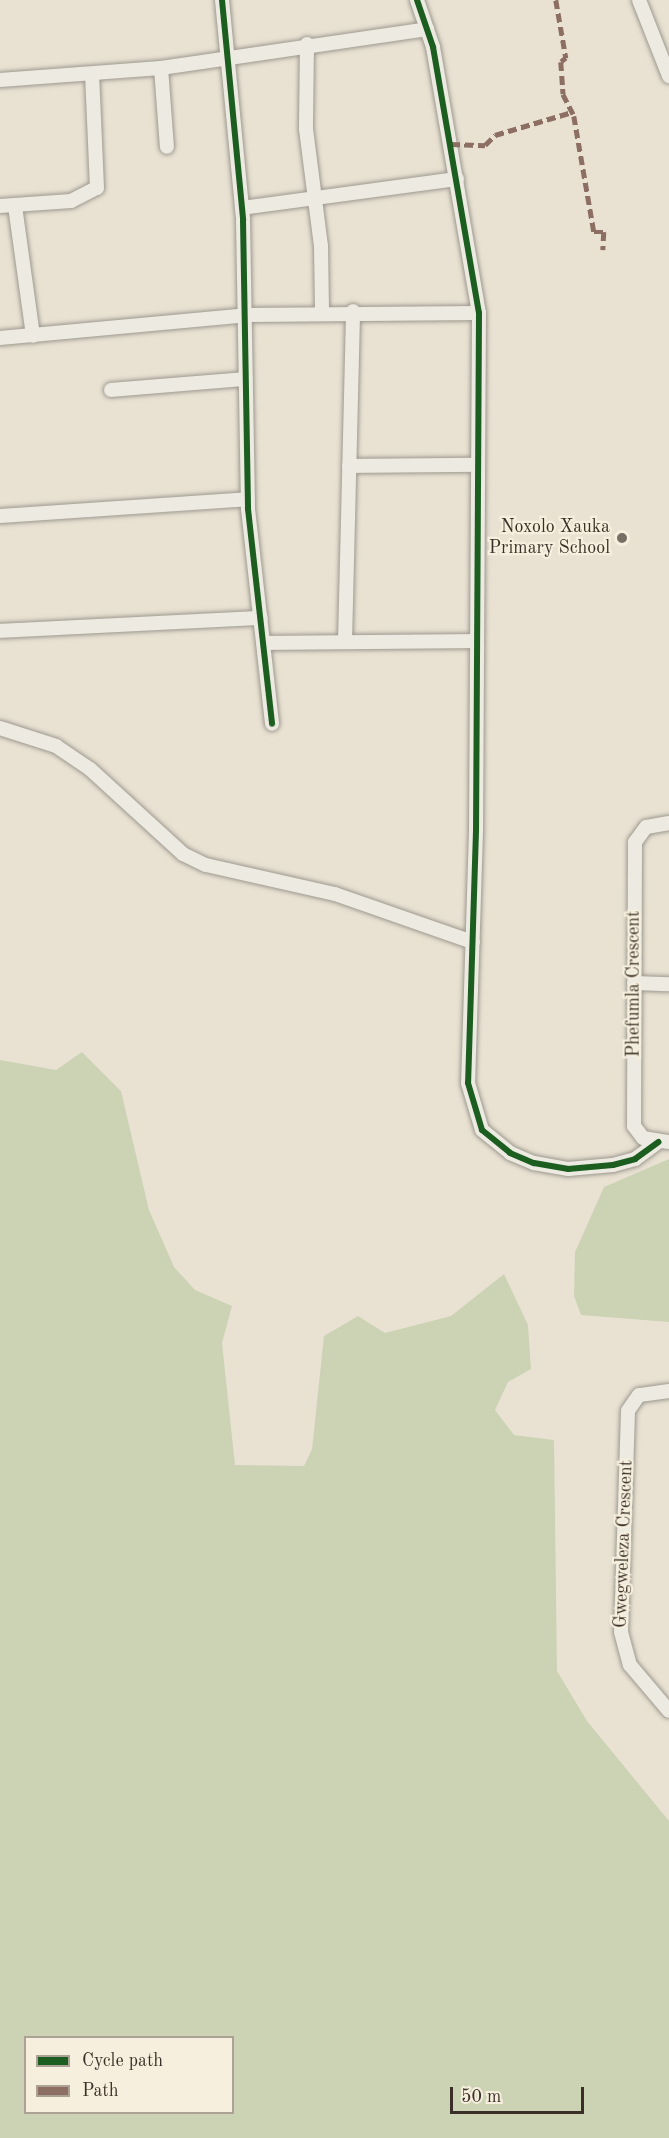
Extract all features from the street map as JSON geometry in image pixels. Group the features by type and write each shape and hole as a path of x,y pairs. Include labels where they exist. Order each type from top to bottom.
{"street":[{"path":"222,0 231,59 242,208 248,499 272,724"},
{"path":"417,0 427,29 457,179 479,313 475,465 473,942 467,1072 482,1130 510,1153 568,1169 635,1159 664,1142"},
{"path":"639,0 668,66"},
{"path":"0,80 161,68 231,59 307,44 427,29"},
{"path":"307,44 306,129 316,201 321,313"},
{"path":"161,68 167,147"},
{"path":"0,206 81,199 97,188 92,74"},
{"path":"242,208 316,201 457,179"},
{"path":"15,206 33,336"},
{"path":"0,338 246,315 353,311 479,313"},
{"path":"345,642 353,311"},
{"path":"111,390 246,379"},
{"path":"349,466 475,465"},
{"path":"0,516 248,499"},
{"path":"0,631 261,618"},
{"path":"264,643 476,641"},
{"path":"0,728 56,746 90,769 183,854 206,865 335,894 473,942"},
{"name":"Phefumla Crescent","path":"664,1142 643,1138 634,1126 635,842 646,827 669,823"},
{"path":"634,983 669,984"},
{"name":"Gwegweleza Crescent","path":"669,1391 639,1395 628,1411 621,1632 630,1665 669,1711"}],"green space":[{"path":"82,1052 121,1091 149,1210 174,1267 195,1290 232,1306 222,1343 235,1465 304,1466 312,1449 324,1336 358,1316 385,1333 451,1316 504,1274 528,1325 531,1369 508,1382 495,1410 514,1435 554,1440 557,1671 587,1721 669,1821 669,2138 0,2138 0,1060 56,1070"},
{"path":"669,1159 669,1322 581,1315 574,1296 575,1252 604,1187"}],"marked path":[{"path":"556,0 566,58 561,62 563,94 574,116 594,232 604,232 603,250"},
{"path":"451,144 485,145 495,135 569,113"}],"cycle path":[{"path":"222,0 243,220 248,509 272,724"},
{"path":"417,0 433,47 479,313 476,831 468,1083 482,1130 510,1153 534,1163 568,1169 613,1165 635,1159 658,1142"}],"place":[{"name":"Noxolo Xauka Primary School","path":"622,538"}]}
